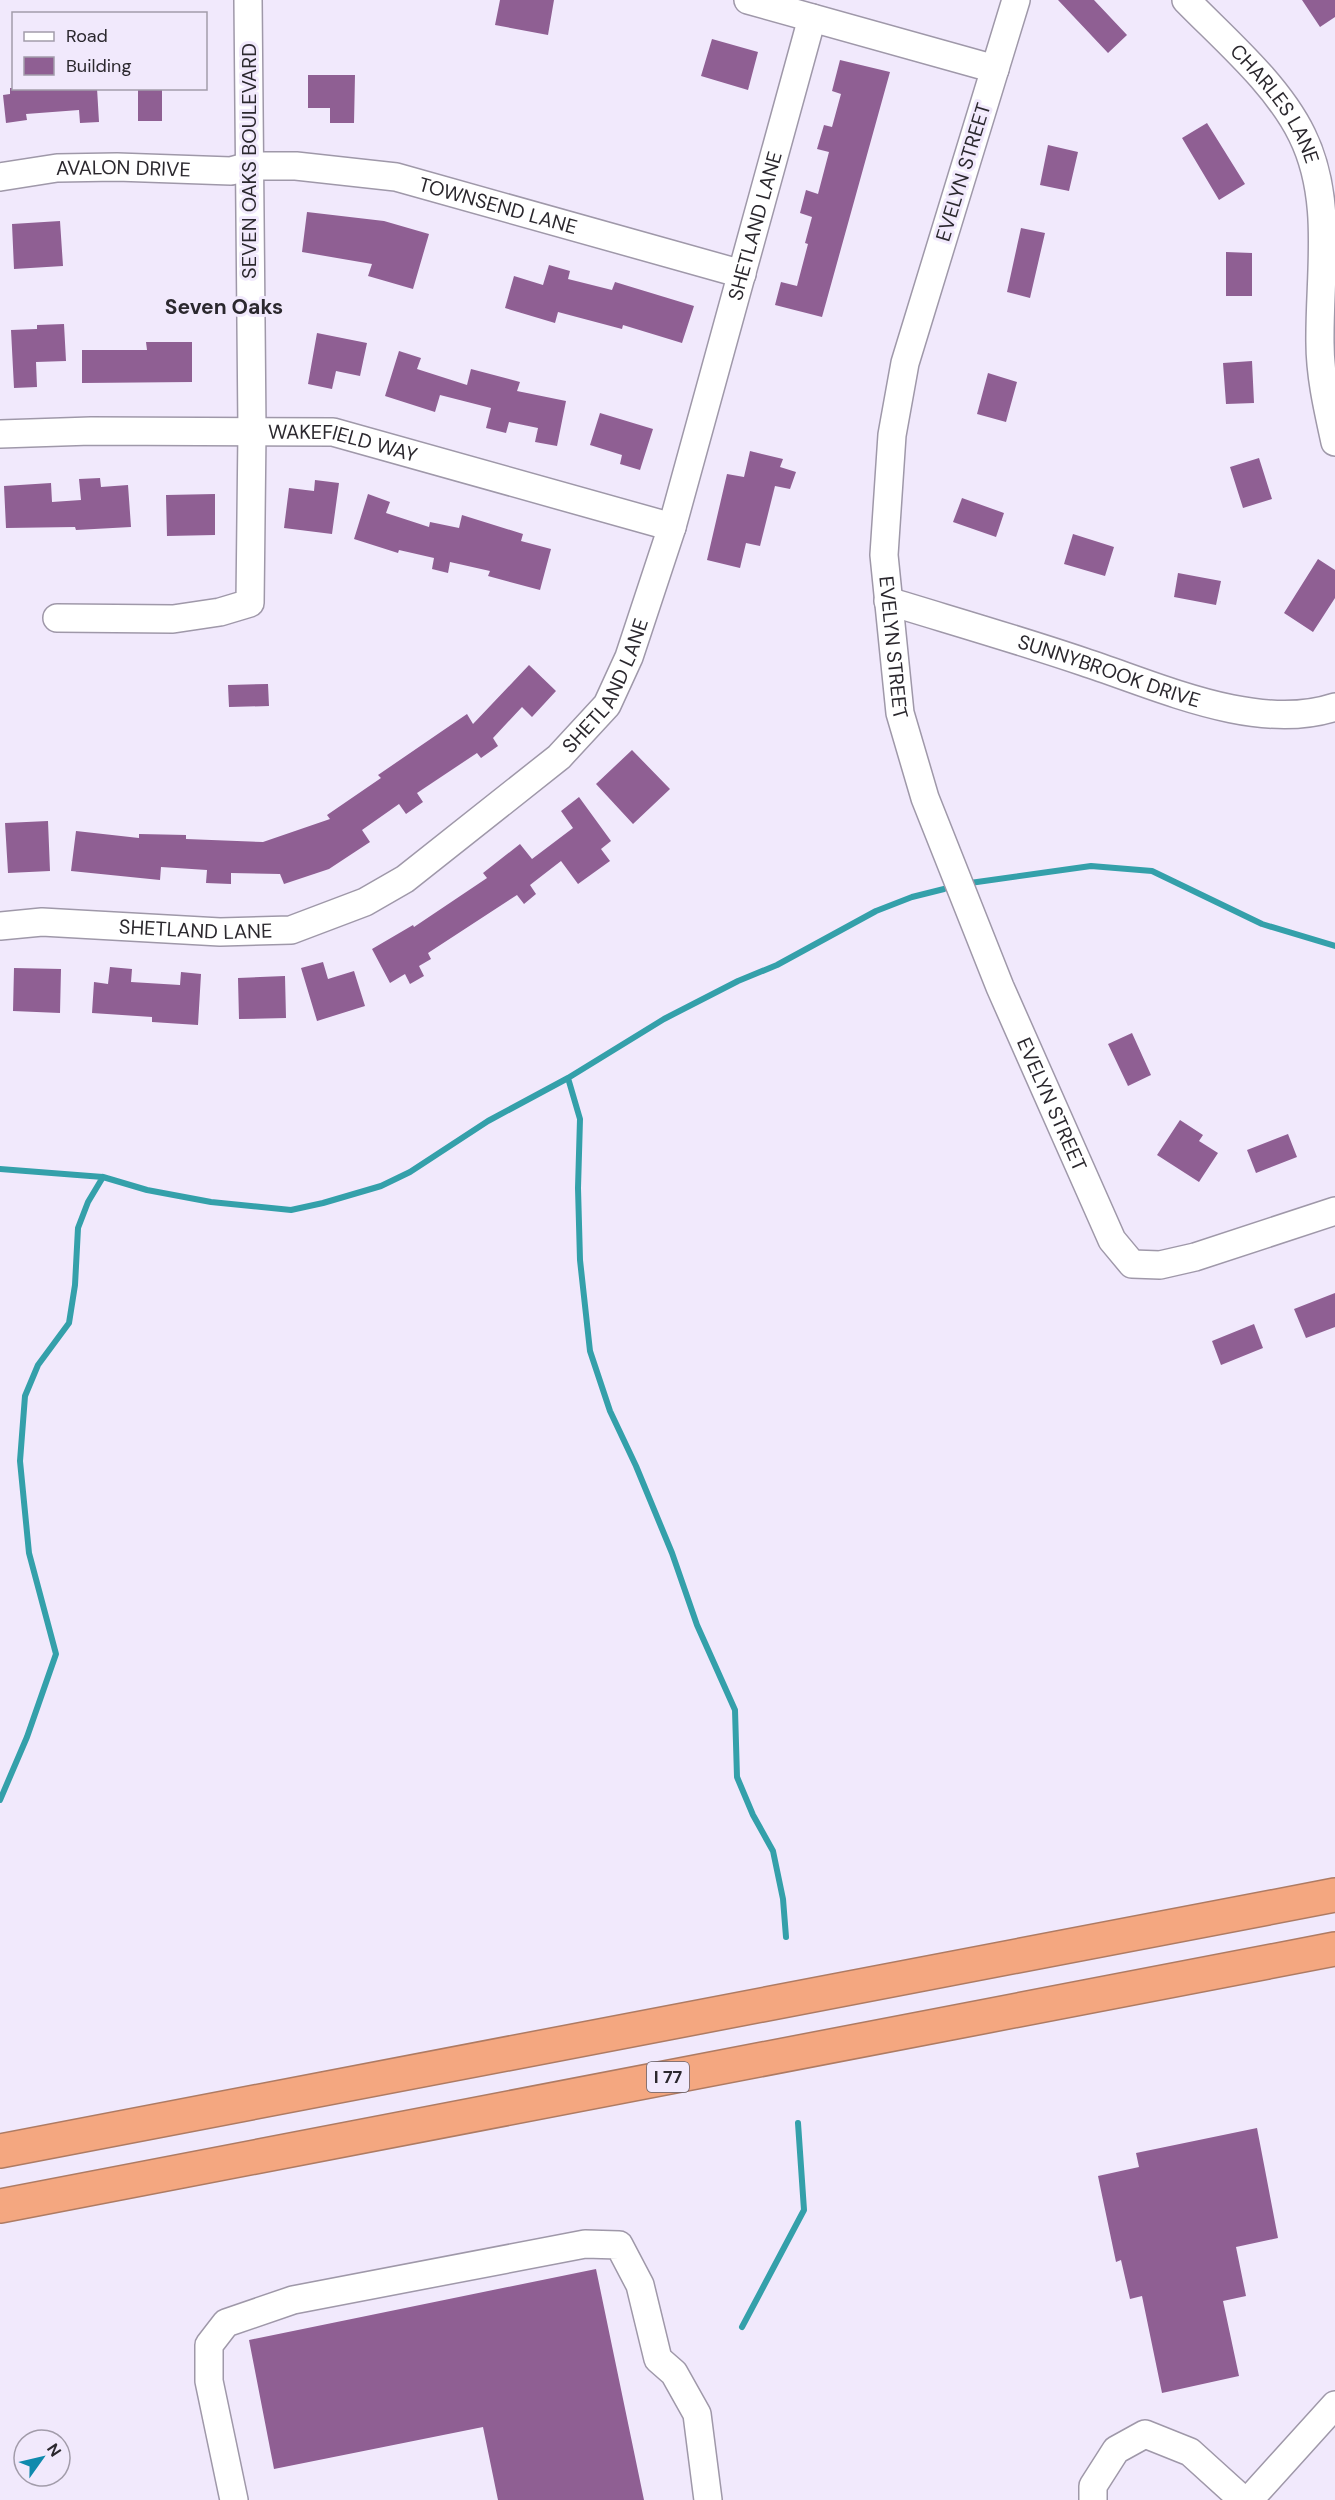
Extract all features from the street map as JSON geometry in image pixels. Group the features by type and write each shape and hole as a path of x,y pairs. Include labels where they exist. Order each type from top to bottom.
{"highway":[{"path":"0,2151 1335,1895"},
{"name":"I 77","path":"0,2206 1335,1949"}],"street":[{"name":"SEVEN OAKS BOULEVARD","path":"57,618 173,619 220,612 250,603 252,431 248,0"},
{"path":"748,0 994,69"},
{"name":"EVELYN STREET","path":"1016,0 905,363 892,435 884,555 900,713 925,798 1000,987 1112,1240 1132,1263 1160,1265 1195,1257 1335,1211"},
{"name":"CHARLES LANE","path":"1186,0 1243,58 1280,100 1302,135 1317,175 1323,219 1320,344 1325,397 1335,442"},
{"name":"SHETLAND LANE","path":"0,926 42,922 220,932 291,930 365,902 405,879 559,758 607,705 629,657 672,527 812,18"},
{"name":"AVALON DRIVE","path":"0,177 57,168 117,167 231,171 249,166"},
{"name":"TOWNSEND LANE","path":"249,166 296,166 396,177 742,274"},
{"name":"WAKEFIELD WAY","path":"0,434 91,431 333,432 672,527"},
{"name":"SUNNYBROOK DRIVE","path":"888,601 1085,662 1164,690 1232,708 1286,716 1335,707"},
{"path":"234,2500 210,2381 209,2345 226,2323 293,2300 585,2244 619,2245 640,2285 658,2359 674,2373 697,2414 708,2500"},
{"path":"1249,2500 1335,2405"},
{"path":"1093,2500 1093,2487 1116,2450 1145,2434 1190,2452 1243,2500"}],"building":[{"path":"500,0 554,0 548,35 495,25"},
{"path":"1058,0 1094,0 1127,35 1108,53"},
{"path":"1302,0 1335,0 1335,17 1320,27"},
{"path":"712,39 758,52 748,90 701,76"},
{"path":"840,60 890,72 822,317 775,305 781,282 797,286 808,244 805,243 812,217 800,213 806,190 818,194 829,152 817,149 824,125 832,127 841,94 832,91"},
{"path":"308,75 355,75 354,123 330,123 330,108 308,108"},
{"path":"10,88 12,90 97,90 99,122 80,123 79,110 26,114 27,120 6,123 3,95 10,94"},
{"path":"138,90 162,90 162,121 138,121"},
{"path":"1207,123 1245,184 1219,200 1182,138"},
{"path":"1048,145 1078,152 1069,191 1040,185"},
{"path":"307,212 384,221 429,234 413,289 368,276 372,264 302,252"},
{"path":"60,221 63,266 14,269 12,224"},
{"path":"1021,228 1045,233 1030,298 1007,292"},
{"path":"1226,252 1252,253 1252,296 1226,296"},
{"path":"549,265 570,271 568,279 612,290 615,282 694,306 682,343 623,325 622,329 558,312 555,323 505,308 514,276 543,285"},
{"path":"64,324 66,361 36,362 37,387 14,388 11,330 37,329 37,325"},
{"path":"317,333 367,343 360,376 336,371 332,389 308,384"},
{"path":"146,342 192,342 192,382 82,383 82,350 147,350"},
{"path":"399,351 421,358 417,369 467,385 471,369 520,382 517,391 566,401 557,446 535,442 538,428 509,422 506,433 486,428 491,408 440,395 435,412 385,396"},
{"path":"1252,361 1254,403 1226,404 1223,363"},
{"path":"988,373 1017,382 1006,422 977,414"},
{"path":"600,413 653,429 640,470 620,464 622,455 590,445"},
{"path":"750,451 783,459 780,467 796,472 790,489 775,486 760,546 746,543 740,568 707,560 727,474 744,477"},
{"path":"1259,458 1272,499 1243,508 1230,467"},
{"path":"100,478 101,487 128,485 131,527 76,530 75,527 6,528 4,486 51,483 52,502 81,500 79,479"},
{"path":"315,480 339,483 332,534 284,528 289,488 314,491"},
{"path":"215,494 215,535 167,536 166,495"},
{"path":"368,494 390,502 386,513 429,527 430,522 459,528 462,515 523,534 521,541 551,549 540,590 488,576 490,571 450,562 448,573 432,569 434,558 399,550 398,553 354,539"},
{"path":"962,498 1004,513 996,537 953,522"},
{"path":"1073,534 1114,547 1105,576 1064,564"},
{"path":"1318,559 1335,570 1335,598 1313,632 1284,613"},
{"path":"1178,573 1221,581 1216,605 1174,597"},
{"path":"529,665 556,691 532,717 522,707 493,738 498,746 481,758 477,753 417,793 423,802 406,814 399,804 362,830 370,842 329,869 284,884 280,874 231,873 231,884 206,883 207,870 161,867 160,880 71,871 76,831 139,838 139,834 186,835 186,839 263,842 330,819 327,815 381,778 378,775 467,714 473,724"},
{"path":"268,684 269,706 229,707 228,685"},
{"path":"632,750 670,789 633,824 596,784"},
{"path":"579,797 611,841 601,849 610,861 578,884 561,861 530,885 536,894 524,904 517,895 428,953 431,959 419,966 424,976 410,984 405,974 390,983 372,949 413,925 414,927 487,878 483,873 520,844 532,859 573,828 561,811"},
{"path":"48,821 50,871 8,873 5,823"},
{"path":"323,962 328,979 354,971 365,1006 317,1021 301,968"},
{"path":"110,967 132,969 131,982 180,985 181,972 201,974 198,1025 152,1022 152,1017 92,1013 94,982 108,984"},
{"path":"14,968 61,969 60,1013 13,1011"},
{"path":"285,976 286,1018 239,1019 238,978"},
{"path":"1132,1033 1151,1075 1128,1086 1108,1044"},
{"path":"1180,1120 1203,1135 1199,1141 1218,1153 1199,1182 1157,1155"},
{"path":"1288,1134 1297,1157 1256,1173 1247,1150"},
{"path":"1335,1293 1335,1327 1306,1338 1294,1309"},
{"path":"1254,1324 1263,1348 1221,1365 1212,1341"},
{"path":"1257,2128 1278,2238 1236,2247 1246,2296 1223,2301 1239,2376 1162,2393 1142,2296 1130,2299 1121,2260 1116,2262 1098,2176 1139,2167 1136,2153"},
{"path":"596,2269 644,2500 498,2500 483,2427 274,2469 249,2340"}],"waterway":[{"path":"970,883 1091,866 1152,871 1262,924 1335,946"},
{"path":"0,1169 103,1177 147,1190 211,1202 291,1210 381,1186 410,1172 488,1121 568,1078 664,1019 738,981 777,965 876,911 912,897 944,889"},
{"path":"568,1078 580,1119 578,1188 580,1260 590,1351 610,1411 636,1466 672,1553 697,1625 735,1710 737,1777 753,1815 773,1851 783,1899 786,1937"},
{"path":"0,1800 27,1737 56,1654 29,1553 20,1461 25,1396 38,1365 69,1323 75,1285 78,1228 88,1202 103,1177"},
{"path":"742,2327 804,2210 798,2123"}],"district":[{"name":"Seven Oaks","path":"224,307"}]}
